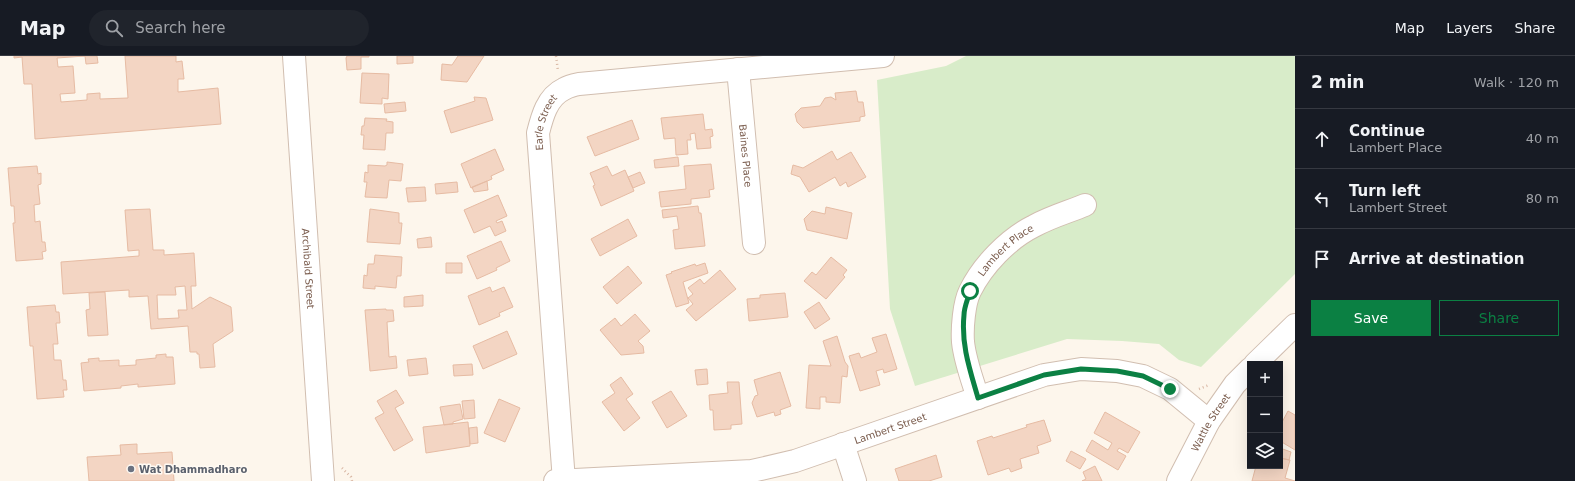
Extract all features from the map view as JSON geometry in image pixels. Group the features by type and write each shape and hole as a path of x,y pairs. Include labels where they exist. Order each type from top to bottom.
{"street":[{"name":"Archibald Street","path":"294,56 323,481"},
{"name":"Earle Street","path":"564,481 538,134 542,113 553,98 563,89 579,84 883,56"},
{"name":"Baines Place","path":"738,69 754,243"},
{"name":"Lambert Place","path":"978,398 969,369 963,341 964,314 970,291 991,261 1004,247 1033,226 1085,205"},
{"path":"1258,361 1295,325"},
{"name":"Lambert Street","path":"555,481 752,471 795,461 1044,375 1081,369 1117,371 1143,376 1170,389 1209,421"},
{"name":"Wattle Street","path":"1178,481 1209,421 1235,384 1247,372"},
{"path":"843,444 855,481"}],"path":[{"path":"556,56 558,78"}],"green space":[{"path":"966,56 1295,56 1295,274 1201,367 1179,360 1159,344 1067,339 915,386 890,309 877,80 946,66"}],"building":[{"path":"14,56 85,56 57,58 58,67 73,66 75,93 60,94 61,102 87,100 87,94 100,93 100,99 128,98 125,56 176,56 176,62 182,61 184,79 178,79 178,92 218,88 221,124 35,139 32,84 24,84 22,57 14,58"},
{"path":"85,56 97,56 98,63 86,64"},
{"path":"347,56 369,57 361,57 361,69 347,70"},
{"path":"397,56 413,56 413,63 397,64"},
{"path":"458,56 484,56 467,82 441,80 442,64 452,65"},
{"path":"362,73 389,74 388,99 382,98 382,104 360,103"},
{"path":"856,91 858,102 863,102 865,116 860,117 860,121 803,128 797,122 795,114 801,108 820,106 825,98 831,97 836,100 835,93"},
{"path":"474,97 486,98 493,120 451,133 444,111 475,101"},
{"path":"405,102 406,111 385,113 384,104"},
{"path":"703,114 705,130 712,129 713,136 710,137 711,148 697,149 695,133 690,134 691,140 687,140 688,154 676,155 675,138 664,139 661,118"},
{"path":"365,118 387,119 386,121 393,122 393,133 386,133 385,150 363,149 364,135 361,135"},
{"path":"632,120 639,139 595,156 587,137"},
{"path":"495,149 504,170 491,176 492,179 471,188 461,164"},
{"path":"832,151 837,160 851,152 866,177 848,187 846,182 840,186 835,177 809,192 800,177 791,174 793,165 803,168"},
{"path":"678,157 679,166 655,168 654,160"},
{"path":"387,162 403,164 401,181 389,180 387,198 365,197 367,182 364,182 365,172 368,173 368,165 385,166 387,165"},
{"path":"711,164 714,189 709,190 710,197 691,199 691,204 661,207 659,192 686,189 684,166"},
{"path":"37,166 38,174 41,173 41,184 38,185 40,204 34,205 35,222 40,221 42,242 45,242 46,251 42,252 43,259 16,261 13,223 15,223 14,206 11,206 8,168"},
{"path":"607,166 612,176 625,170 634,191 601,206 593,186 595,185 590,173"},
{"path":"640,172 645,183 633,188 628,177"},
{"path":"487,181 488,190 474,192 472,187"},
{"path":"457,182 458,192 436,194 435,184"},
{"path":"425,187 426,201 408,202 406,188"},
{"path":"498,195 507,216 496,221 497,223 502,221 506,231 495,236 490,226 474,233 464,210"},
{"path":"698,206 699,213 701,213 705,246 675,249 673,230 679,229 677,216 663,218 662,210"},
{"path":"826,207 852,213 847,239 807,230 804,219 812,211 825,214"},
{"path":"150,209 153,250 164,250 164,255 194,253 196,286 191,286 192,309 210,297 231,307 233,331 213,344 215,367 200,368 199,354 197,354 197,352 190,352 188,326 151,329 148,296 129,297 129,290 63,294 61,262 139,256 139,250 128,251 125,210","holes":["185,286 187,310 178,310 179,318 158,319 157,295 176,295 175,287"]},
{"path":"370,209 399,213 399,223 402,223 400,244 367,242"},
{"path":"628,219 637,236 600,256 591,239"},
{"path":"431,237 432,247 418,248 417,239"},
{"path":"501,241 510,261 496,268 497,270 477,279 467,256"},
{"path":"375,255 402,257 401,276 397,276 396,288 375,286 375,289 363,288 364,275 367,276 368,264 374,264"},
{"path":"831,257 847,270 843,275 845,277 826,299 804,281 812,272 816,275"},
{"path":"446,263 462,263 462,273 446,273"},
{"path":"705,263 708,273 683,282 689,303 676,307 666,275 695,264 696,266"},
{"path":"628,266 642,283 617,304 603,287"},
{"path":"720,270 736,289 696,321 686,310 693,304 688,298 693,294 688,288 700,279 704,284"},
{"path":"490,287 492,292 504,287 513,307 499,313 500,316 479,325 468,296"},
{"path":"105,292 108,335 88,336 86,310 90,309 89,293"},
{"path":"785,293 788,317 749,321 747,299 760,298 760,295"},
{"path":"423,295 423,306 404,307 404,297"},
{"path":"819,302 830,319 815,329 804,312"},
{"path":"55,305 56,312 59,312 60,323 56,323 58,344 53,344 54,360 61,360 63,380 66,380 67,390 63,390 64,397 37,399 33,346 30,346 27,307"},
{"path":"365,310 393,310 394,321 387,322 389,357 396,356 397,368 370,371"},
{"path":"635,314 650,331 638,341 643,346 644,353 621,355 600,330 615,318 621,326"},
{"path":"507,331 517,354 483,369 473,346"},
{"path":"886,334 897,369 884,373 883,369 876,371 880,385 860,391 849,356 859,353 861,358 877,352 872,338"},
{"path":"837,336 845,362 848,366 847,377 842,376 840,403 826,402 826,397 820,397 820,409 806,408 809,365 831,366 823,341"},
{"path":"166,354 166,357 173,357 175,384 138,387 138,384 121,386 121,388 84,391 81,363 89,362 88,359 99,358 99,361 119,360 119,366 136,365 136,360 156,358 156,355"},
{"path":"426,358 428,374 409,376 407,360"},
{"path":"472,364 473,375 454,376 453,365"},
{"path":"707,369 708,384 697,385 695,370"},
{"path":"780,372 791,406 780,410 781,414 775,416 774,412 757,417 752,403 755,396 758,395 754,380"},
{"path":"621,377 633,394 626,399 640,418 624,431 602,402 615,393 610,385"},
{"path":"727,382 739,382 742,424 731,425 731,429 714,430 713,410 710,410 709,395 728,393"},
{"path":"396,390 404,403 395,408 413,440 394,451 375,418 384,413 377,401"},
{"path":"671,391 687,416 667,428 652,402"},
{"path":"499,399 520,408 505,442 484,433"},
{"path":"474,400 475,418 464,419 462,401"},
{"path":"460,404 463,419 453,422 453,424 444,425 440,407"},
{"path":"1288,411 1295,415 1295,450 1283,443 1283,420"},
{"path":"1105,412 1140,432 1128,453 1119,448 1117,451 1126,456 1118,470 1086,451 1092,440 1108,450 1112,443 1094,433"},
{"path":"1044,420 1051,441 1037,446 1039,453 1020,459 1022,468 1011,472 1009,468 988,475 977,441 992,436 993,438 1027,427 1026,425"},
{"path":"468,422 470,446 426,453 423,427"},
{"path":"477,427 478,443 470,444 469,428"},
{"name":"Wat Dhammadharo","path":"137,444 137,454 172,452 174,481 89,481 87,457 121,455 120,445"},
{"path":"1283,449 1291,452 1289,460 1283,459"},
{"path":"1071,451 1086,459 1080,469 1066,461"},
{"path":"936,455 942,477 929,481 899,481 895,469"},
{"path":"1283,459 1290,460 1285,478 1295,481 1252,481 1255,469 1283,469"},
{"path":"1095,466 1102,481 1082,481 1086,479 1083,472"}],"place":[{"name":"Wat Dhammadharo","path":"131,469"}],"route":[{"path":"970,291 964,314 963,341 969,369 978,398 1044,375 1081,369 1117,371 1143,376 1170,389"}]}
